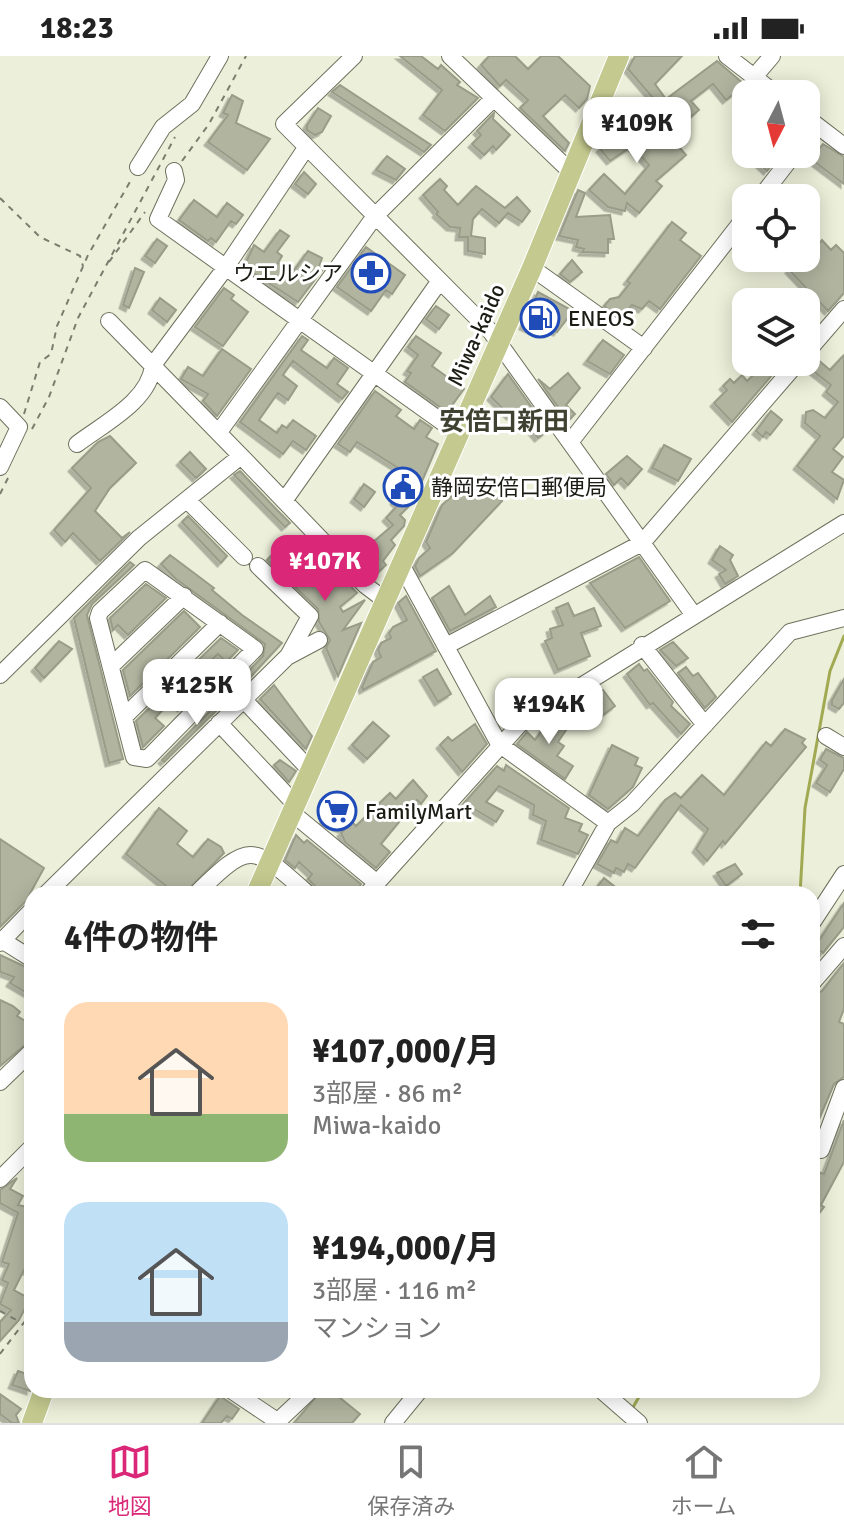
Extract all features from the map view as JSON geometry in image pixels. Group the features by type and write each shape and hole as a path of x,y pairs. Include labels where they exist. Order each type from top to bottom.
{"main road":[{"name":"Miwa-kaido","path":"260,886 532,268 619,56"},
{"path":"34,1422 42,1398"}],"street":[{"path":"138,167 163,127 192,104 220,56"},
{"path":"354,56 284,124 498,342 693,614"},
{"path":"727,56 758,80"},
{"path":"754,77 772,56"},
{"path":"461,59 494,98 572,173"},
{"path":"219,432 375,216 494,98"},
{"path":"820,131 842,140"},
{"path":"77,444 137,398 152,375 153,365 226,267 306,148"},
{"path":"771,184 783,168"},
{"path":"174,171 176,180 158,219 459,434"},
{"path":"571,441 732,234"},
{"path":"532,268 644,348"},
{"path":"284,501 439,282"},
{"path":"820,337 844,309"},
{"path":"109,321 365,585 386,601"},
{"path":"446,646 642,543 786,376"},
{"path":"0,407 24,432 7,466"},
{"path":"0,675 139,538 241,456"},
{"path":"187,500 310,616 287,657"},
{"path":"375,886 499,744 543,707 844,523"},
{"path":"401,564 499,744 608,823"},
{"path":"145,570 220,623 255,649 147,759 134,757 98,618 145,570"},
{"path":"111,666 184,596"},
{"path":"573,886 608,823 632,804 790,632 844,618"},
{"path":"124,717 220,623"},
{"path":"54,886 287,657 319,640"},
{"path":"642,645 705,725"},
{"path":"226,681 310,770"},
{"path":"219,723 293,808 369,886"},
{"path":"826,736 844,747"},
{"path":"205,886 241,854 271,861 299,886"},
{"path":"820,911 844,874"},
{"path":"24,918 1,941 24,954"},
{"path":"820,974 844,946"},
{"path":"0,1082 24,1059"},
{"path":"820,1150 844,1088"},
{"path":"0,1179 24,1155"},
{"path":"243,1398 279,1422 303,1398"},
{"path":"393,1423 413,1398"},
{"path":"610,1398 639,1423"}],"path":[{"path":"24,432 49,397 78,318 178,130"},
{"path":"24,432 40,362 51,354 57,326 88,255 138,167"},
{"path":"0,198 40,237 78,254 88,255"},
{"path":"78,254 83,268"},
{"path":"0,494 7,466"},
{"path":"0,1311 21,1323"},
{"path":"0,1354 24,1320"}],"building":[{"path":"400,56 421,56 438,69 441,65 460,82 457,85 478,98 445,131 423,115 442,90"},
{"path":"489,56 515,56 528,69 541,56 558,56 590,86 587,99 579,108 565,95 543,116 569,143 565,151 520,108 528,100 506,80 500,86 481,65"},
{"path":"635,56 682,56 655,84 666,99 717,61 739,80 732,80 732,95 726,100 713,84 691,101 699,110 687,120 679,111 670,118 628,69"},
{"path":"340,85 431,145 424,152 332,92"},
{"path":"232,95 243,101 236,123 270,139 247,170 208,142 228,115 223,113"},
{"path":"318,108 331,116 322,132 315,135 307,130 307,125"},
{"path":"494,113 493,119 510,135 496,150 493,146 484,155 472,144 481,135 477,131"},
{"path":"631,116 653,141 665,131 686,155 656,181 662,186 639,213 627,203 625,211 608,207 589,190 604,174 625,194 649,165 632,146 610,161 600,149 613,135 607,128 616,120 621,125"},
{"path":"823,144 844,157 844,184 820,166 820,148"},
{"path":"387,156 405,169 396,180 376,170"},
{"path":"304,172 316,184 308,194 295,184"},
{"path":"440,179 447,186 444,190 458,205 476,186 505,208 517,197 530,211 522,222 508,213 499,223 482,209 473,219 471,236 485,238 485,254 468,251 468,237 459,237 460,228 450,227 423,195"},
{"path":"578,190 585,193 576,217 610,215 614,239 608,239 608,253 582,252 584,249 576,247 578,240 559,236"},
{"path":"194,200 217,217 227,203 243,215 236,224 231,221 216,242 211,238 208,241 179,220"},
{"path":"672,222 686,233 680,240 701,256 660,309 649,301 642,309 632,305 621,318 604,306 610,299 619,297 630,283 627,281"},
{"path":"280,230 289,236 277,252 282,256 278,263 292,273 308,251 322,258 319,267 323,269 298,302 244,267 254,245 264,252"},
{"path":"157,239 167,246 155,263 145,256"},
{"path":"822,240 831,250 836,245 844,253 844,293 828,311 820,303 820,288 806,288 791,272 820,272 820,242"},
{"path":"366,247 405,275 392,294 386,290 371,311 337,287"},
{"path":"572,260 582,272 570,282 560,274"},
{"path":"135,268 144,272 129,308 123,305"},
{"path":"224,288 234,295 231,299 248,312 223,346 195,327"},
{"path":"538,292 573,311 557,332 537,324 534,331 523,326"},
{"path":"160,298 176,310 167,322 152,310"},
{"path":"436,306 449,315 439,329 426,319"},
{"path":"302,336 308,340 301,350 327,368 334,358 348,368 337,384 348,392 342,399 293,361 283,375 297,386 288,400 278,393 259,420 277,433 282,425 287,428 293,420 316,436 306,450 293,441 283,454 240,422"},
{"path":"416,336 441,353 432,366 464,389 447,412 405,382 411,373 407,371 418,355 408,347"},
{"path":"603,340 624,355 610,374 587,361"},
{"path":"222,349 251,369 217,416 203,401 208,394 181,379 188,367 203,376"},
{"path":"844,355 844,436 833,449 843,457 832,472 844,480 837,499 797,466 820,436 805,423 806,412 813,410 825,418 838,402 826,392 831,385 820,376 820,361 830,370"},
{"path":"568,373 580,388 566,405 575,414 568,421 538,379 550,389"},
{"path":"508,374 548,430 538,438 515,410 510,416 491,397"},
{"path":"743,376 747,381 752,376 771,376 732,422 714,403 727,390 723,386 730,379 734,383"},
{"path":"375,391 401,410 396,416 414,429 420,420 432,428 426,437 438,444 420,486 409,500 412,503 400,515 405,520 404,526 391,540 395,545 383,561 386,565 373,577 362,566 372,556 362,545 369,539 372,543 393,525 386,518 398,505 394,501 402,492 387,481 398,468 357,442 350,452 338,444"},
{"path":"771,411 782,420 770,435 766,432 763,437 756,431"},
{"path":"110,436 136,463 110,488 95,511 122,538 130,532 100,561 73,533 65,542 54,530 91,488 72,468 98,442"},
{"path":"664,445 691,459 678,481 652,468"},
{"path":"190,452 206,469 196,478 180,462"},
{"path":"627,456 642,469 628,485 621,478 614,485 606,474"},
{"path":"240,471 290,523 285,527 234,475"},
{"path":"471,479 476,484 480,480 502,501 453,553 420,576 415,566 430,548 426,542 442,505"},
{"path":"364,484 375,492 364,507 354,499"},
{"path":"188,516 227,556 221,563 182,522"},
{"path":"720,546 733,555 730,560 738,576 725,584 719,574 726,570 712,560"},
{"path":"278,549 300,572 308,564 314,570 326,563 345,580 357,593 340,607 343,612 365,600 343,630 361,623 338,676 326,648 330,640 319,622 318,609 267,560"},
{"path":"170,555 214,588 212,590 242,615 282,643 244,684 240,680 263,656 265,644 176,579 161,564"},
{"path":"639,557 670,601 625,628 590,583"},
{"path":"130,562 134,565 92,604 87,615 123,759 109,763 74,618"},
{"path":"146,584 166,598 128,635 118,625 113,630 110,618"},
{"path":"449,586 465,615 490,596 496,607 450,631 432,598"},
{"path":"406,596 436,651 363,690 373,662 381,657 378,650 381,643 391,638 389,633 393,627 407,620 398,603"},
{"path":"568,603 574,616 594,608 601,626 581,633 590,656 558,670 545,641 552,638 550,629 563,625 556,608"},
{"path":"184,611 200,627 130,696 123,670"},
{"path":"221,638 238,650 226,662 218,654 186,685 195,694 181,708 172,700 155,718 164,726 143,747 136,721"},
{"path":"59,641 72,649 44,678 35,668"},
{"path":"673,642 688,658 676,666 660,650"},
{"path":"639,664 644,671 647,669 673,702 671,706 690,724 681,734 653,703 650,705 627,674"},
{"path":"686,667 693,676 698,673 716,697 705,708 678,673"},
{"path":"437,669 451,694 438,702 423,677"},
{"path":"844,679 844,703 839,709 832,705 832,700"},
{"path":"274,685 312,736 306,749 260,699"},
{"path":"603,690 615,706 599,718 584,701"},
{"path":"225,696 228,699 164,762 162,760"},
{"path":"558,714 564,718 561,723 568,727 558,742 564,746 557,756 573,766 565,779 517,744 527,732 535,740 546,725 544,722"},
{"path":"373,722 389,736 367,759 352,745"},
{"path":"475,724 487,744 462,772 440,745 448,737 452,741"},
{"path":"785,729 805,739 802,743 806,747 725,844 723,841 707,861 696,849 708,829 681,805 635,868 628,864 624,872 616,868 614,873 597,864 611,840 617,843 625,828 638,836 665,800 675,793 681,798 702,775 724,795 766,742 771,746"},
{"path":"612,745 638,758 635,765 642,768 633,787 608,809 589,795"},
{"path":"826,749 844,758 844,769 830,792 816,783 827,765 820,760"},
{"path":"280,760 296,771 289,782 274,765"},
{"path":"506,765 569,808 565,818 582,824 579,831 588,835 578,854 541,840 546,821 533,815 534,805 499,786 486,802 503,811 496,822 464,803 497,766 504,771"},
{"path":"413,780 427,796 421,804 417,800 381,844 390,852 376,868 345,842 341,833 344,830 323,821 334,795 351,802 345,815 356,826 390,793 396,799"},
{"path":"159,808 187,831 177,844 193,857 208,839 221,847 224,853 192,886 166,886 126,854"},
{"path":"296,835 304,843 307,840 361,884 315,886 308,879 312,874 299,862 295,868 285,860"},
{"path":"0,839 44,868 34,886 24,886 24,903 0,927"},
{"path":"735,864 742,874 726,886 717,873"},
{"path":"604,878 614,886 598,886"},
{"path":"844,903 844,927 823,953 820,951 820,939"},
{"path":"0,955 24,966 24,991 10,983 14,977 0,972"},
{"path":"844,963 844,1009 839,1022 844,1024 844,1077 834,1084 820,1117 820,992"},
{"path":"0,1000 20,1012 17,1016 24,1020 24,1046 0,1066"},
{"path":"844,1120 844,1162 820,1212 820,1173 824,1174"},
{"path":"17,1178 10,1189 23,1196 18,1205 24,1206 24,1270 14,1290 24,1296 24,1310 0,1341 0,1322 11,1310 0,1304 8,1283 2,1280 9,1264 2,1262 18,1213 0,1203 0,1190"},
{"path":"18,1371 24,1373 24,1389 12,1385"},
{"path":"0,1394 21,1409 16,1415 19,1423 12,1423 0,1414"},
{"path":"219,1398 239,1409 232,1419 227,1416 221,1423 202,1423"},
{"path":"315,1398 340,1398 360,1414 352,1423 294,1423"}],"waterway":[{"path":"800,886 805,808 830,671 844,636"},
{"path":"632,1409 638,1398"}],"place":[{"name":"ウエルシア","path":"371,273"},
{"name":"ENEOS","path":"540,318"},
{"name":"静岡安倍口郵便局","path":"403,487"},
{"name":"FamilyMart","path":"337,811"}],"district":[{"name":"安倍口新田","path":"504,422"}]}
